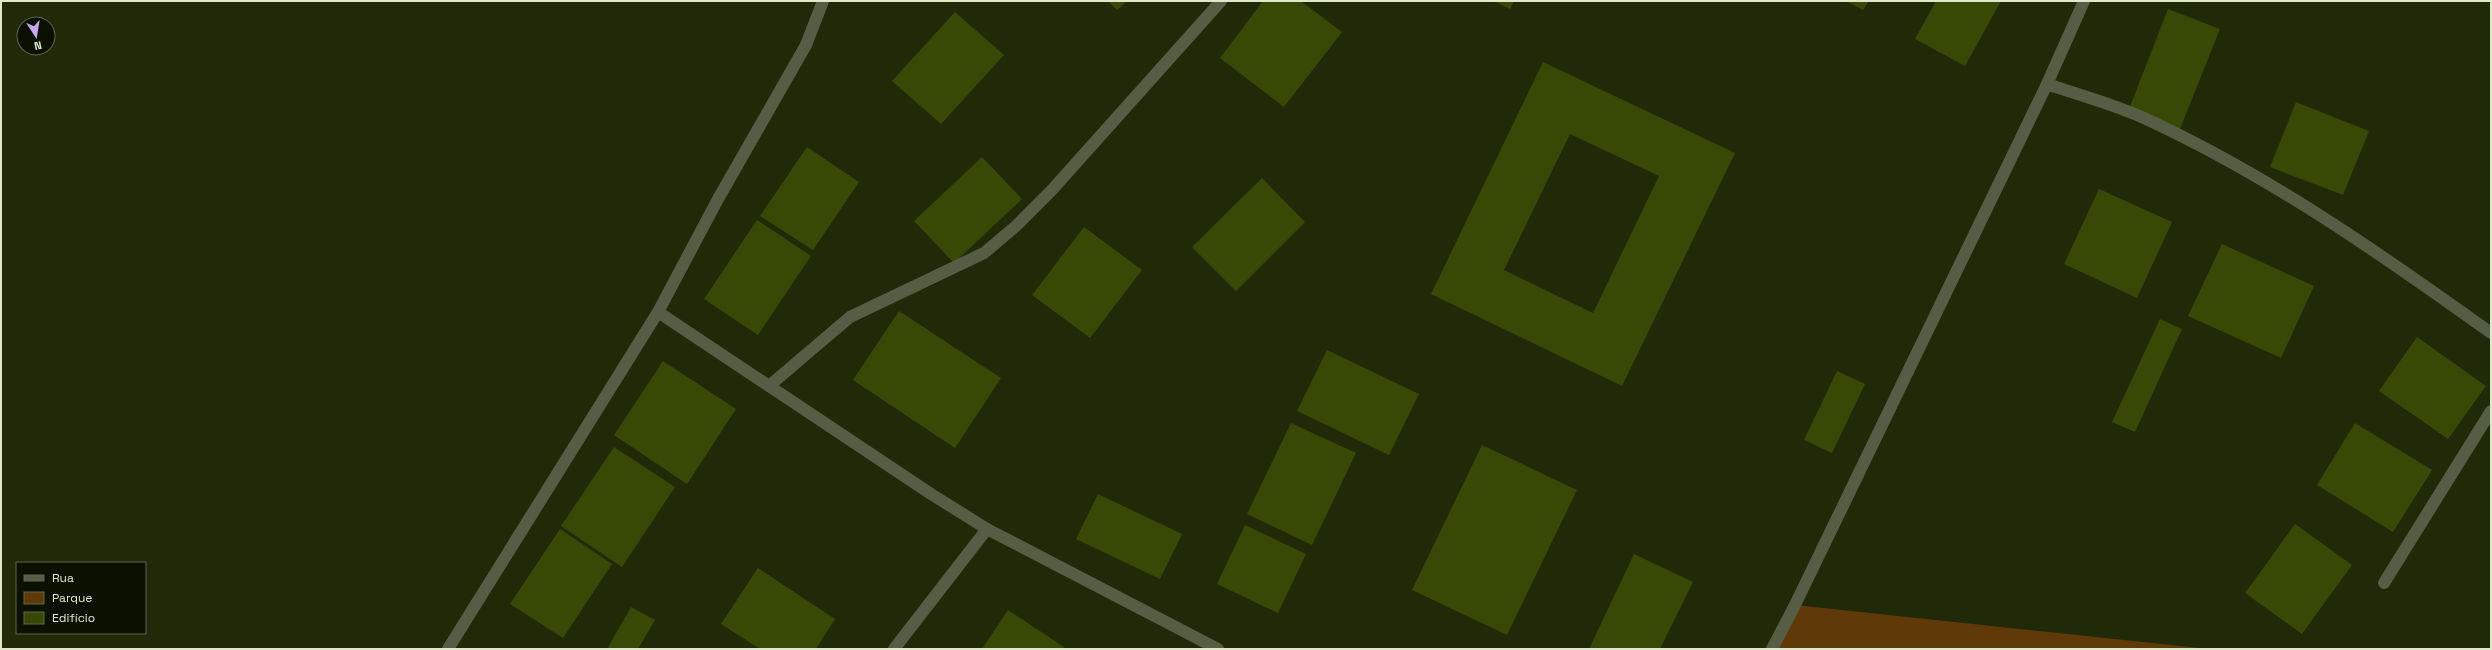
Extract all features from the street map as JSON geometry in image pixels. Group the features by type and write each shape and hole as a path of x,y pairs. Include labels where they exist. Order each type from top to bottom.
{"street":[{"path":"448,649 658,312 718,198 806,45 823,1"},
{"path":"769,386 850,317 984,253 1016,226 1051,191 1221,1"},
{"path":"1772,649 1796,605 2047,84 2084,1"},
{"path":"2047,84 2143,118 2252,175 2387,258 2491,333"},
{"path":"658,312 987,529 1218,649"},
{"path":"2384,583 2491,411"},
{"path":"894,649 987,529"}],"green space":[{"path":"1795,605 2209,649 1772,649"}],"building":[{"path":"1108,1 1127,1 1117,10"},
{"path":"1263,1 1301,1 1342,32 1284,107 1220,58"},
{"path":"1494,1 1514,1 1510,9"},
{"path":"1846,1 1869,1 1863,10"},
{"path":"1936,1 2001,1 1965,66 1915,39"},
{"path":"2168,9 2220,29 2180,129 2129,109"},
{"path":"955,12 1004,55 941,124 892,81"},
{"path":"1543,62 1735,153 1622,386 1431,294","holes":["1570,134 1659,176 1593,313 1504,270"]},
{"path":"2296,102 2369,131 2343,195 2270,167"},
{"path":"807,147 859,182 813,250 760,216"},
{"path":"982,157 1022,199 954,263 914,221"},
{"path":"1262,178 1305,222 1236,291 1192,247"},
{"path":"2099,189 2172,222 2137,298 2064,264"},
{"path":"757,220 811,256 758,335 704,299"},
{"path":"1084,227 1142,270 1090,338 1032,295"},
{"path":"2222,244 2314,286 2281,358 2188,316"},
{"path":"899,311 1001,378 955,448 853,380"},
{"path":"2160,319 2182,329 2135,432 2112,422"},
{"path":"2417,337 2486,386 2448,439 2379,391"},
{"path":"1327,350 1419,394 1389,455 1297,411"},
{"path":"663,361 736,409 687,484 614,435"},
{"path":"1837,371 1865,384 1832,453 1804,440"},
{"path":"1291,423 1356,453 1312,545 1247,514"},
{"path":"2355,423 2432,470 2393,532 2317,485"},
{"path":"1482,445 1577,490 1507,635 1412,590"},
{"path":"614,447 675,487 622,567 561,526"},
{"path":"1098,494 1182,534 1160,579 1076,539"},
{"path":"2295,524 2352,565 2302,634 2245,593"},
{"path":"1245,525 1306,554 1278,613 1217,584"},
{"path":"560,529 612,564 563,638 510,604"},
{"path":"1634,554 1693,582 1660,649 1589,649"},
{"path":"758,568 835,619 816,649 760,649 721,624"},
{"path":"631,607 655,620 638,649 607,649"},
{"path":"1008,610 1064,647 1063,649 982,649"}]}
